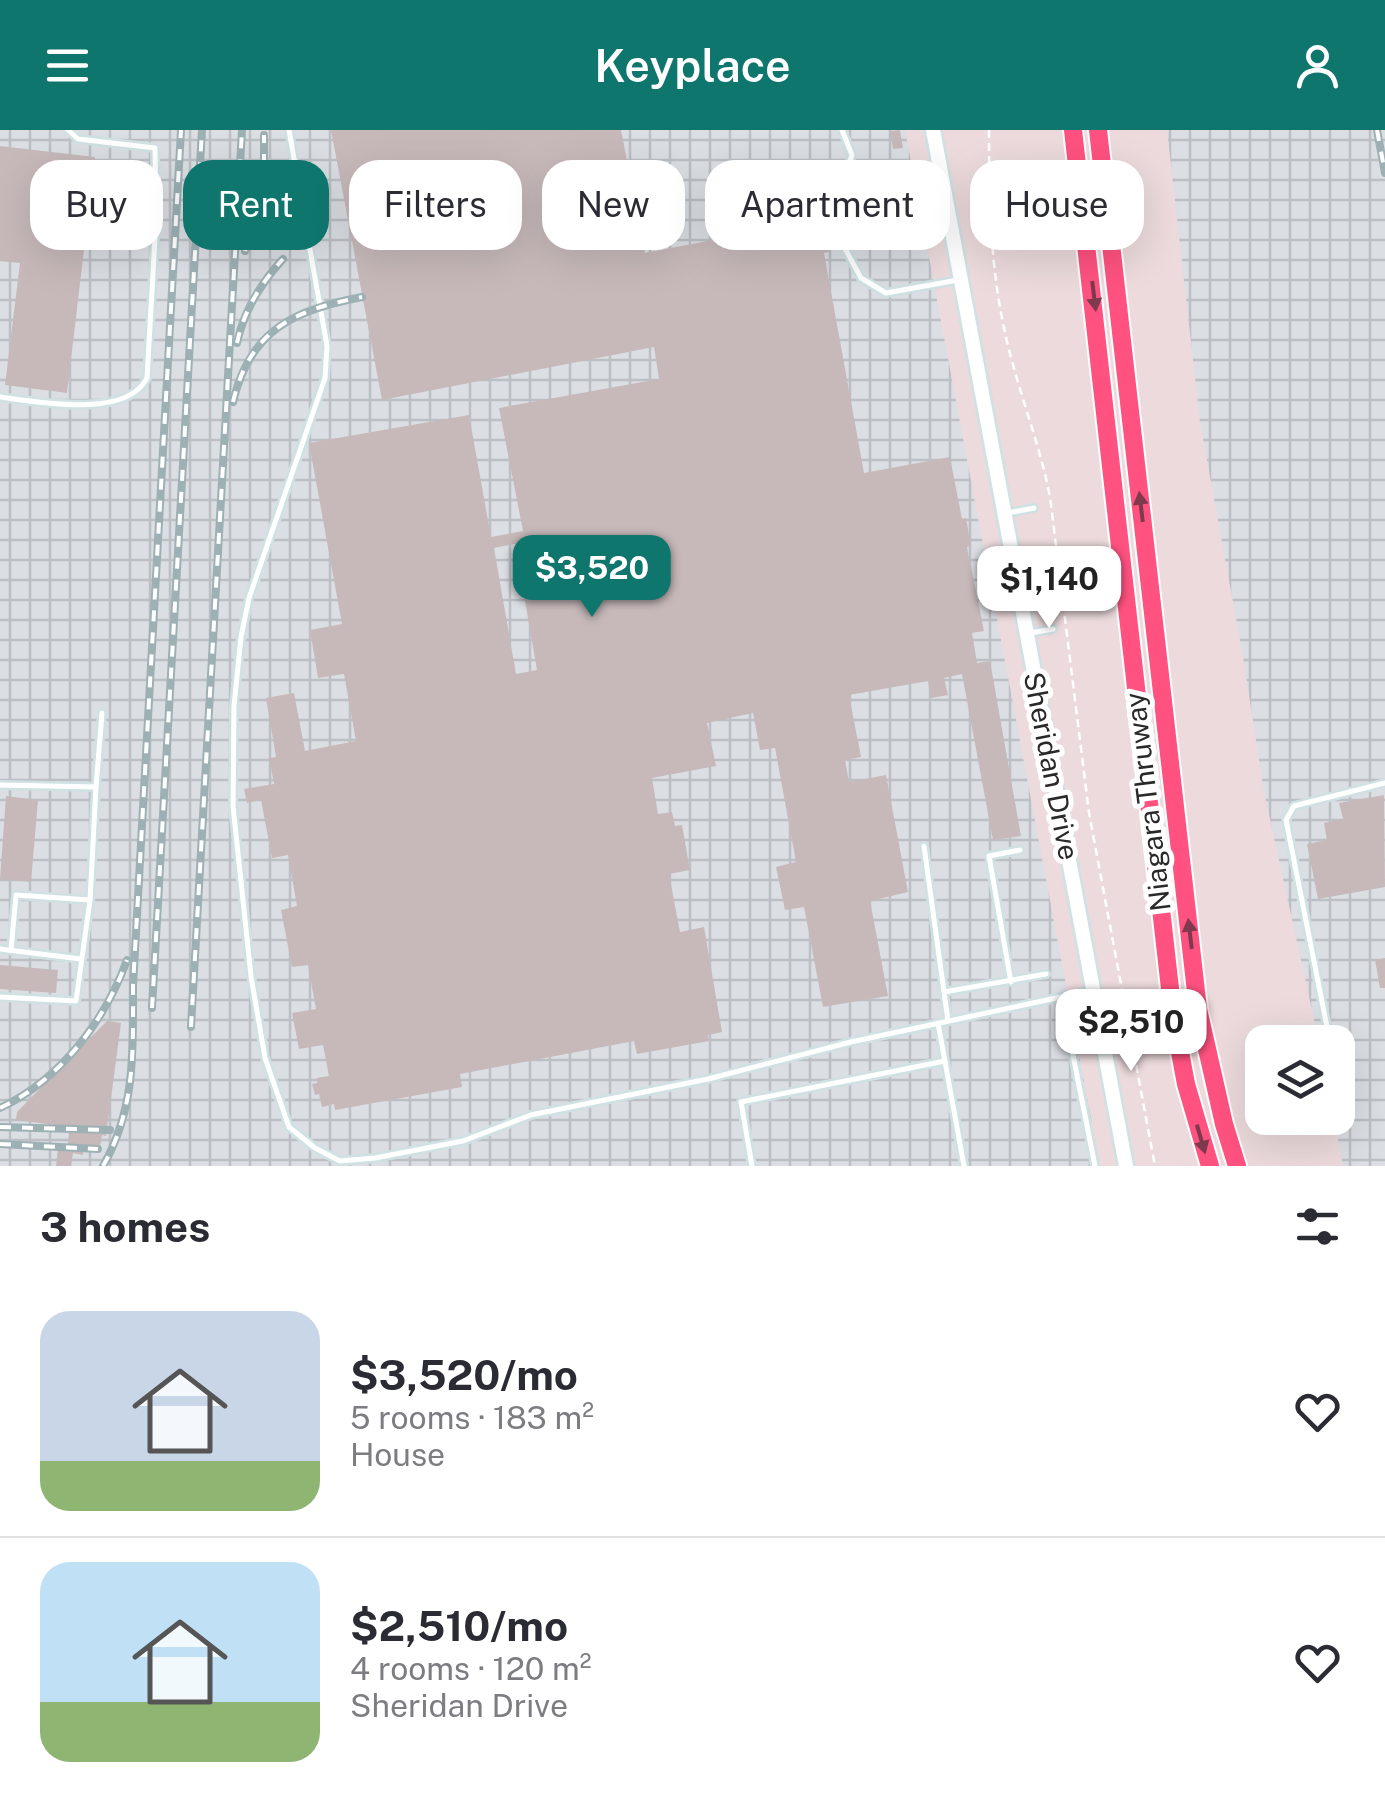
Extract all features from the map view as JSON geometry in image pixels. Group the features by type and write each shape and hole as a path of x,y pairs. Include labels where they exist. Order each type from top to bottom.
{"highway":[{"name":"Niagara Thruway","path":"1074,130 1174,1015 1186,1084 1210,1166"},
{"name":"Niagara Thruway","path":"1098,130 1198,1010 1237,1166"}],"main road":[{"name":"Sheridan Drive","path":"933,130 1126,1166"}],"lane":[{"path":"0,398 109,404 128,399 141,390 147,378 158,166 154,148 78,139 68,130"},
{"path":"289,130 326,346 324,378 249,598 234,706 233,795 251,976 265,1058 289,1127 315,1148 340,1161 375,1158 463,1141 531,1115 708,1079 1094,990"},
{"path":"842,130 852,155 837,198 842,243 862,278 886,294 961,280"},
{"path":"1005,514 1034,508"},
{"path":"1027,634 1053,629"},
{"path":"0,998 76,1001 90,900 102,713"},
{"path":"1327,1025 1286,820 1294,806 1385,784"},
{"path":"0,785 96,787"},
{"path":"924,846 948,1021"},
{"path":"1011,982 989,856 1020,850"},
{"path":"11,950 16,895 90,900"},
{"path":"0,949 83,959"},
{"path":"944,992 1046,974"},
{"path":"938,1023 964,1166"},
{"path":"1067,1025 1095,1166"},
{"path":"752,1166 741,1102 945,1061"}],"path":[{"path":"989,130 989,206 996,280 1018,390 1044,466 1050,498 1089,812 1155,1166"}],"shaded area":[{"path":"0,130 905,130 911,160 705,160 705,250 928,250 1100,1166 0,1166"},
{"path":"1167,130 1385,130 1385,1166 1343,1166 1337,1135 1355,1135 1355,1025 1315,1025 1264,792 1200,422"}],"building":[{"path":"331,130 621,130 627,160 542,160 542,250 645,253 685,250 685,245 705,241 705,250 829,250 824,253 864,473 950,457 962,519 966,518 971,546 967,547 984,631 972,633 977,663 990,661 1021,836 993,840 962,674 944,678 948,695 931,698 928,681 849,695 861,757 845,760 849,782 886,775 908,892 870,901 888,996 823,1007 804,907 785,910 776,867 796,862 775,748 760,750 753,713 707,723 716,766 652,778 658,814 672,812 675,826 682,825 690,870 669,874 680,932 704,927 722,1032 708,1035 709,1041 637,1054 634,1041 460,1074 462,1087 335,1110 334,1104 322,1107 312,1084 317,1083 317,1078 329,1076 323,1045 299,1049 292,1013 316,1009 308,965 292,967 281,910 297,906 288,855 272,858 261,800 247,803 244,789 274,784 269,758 276,757 266,698 294,693 305,751 356,741 344,674 318,678 310,630 342,624 309,443 469,415 491,537 523,531 499,408 659,379 654,347 382,400 354,250 522,250 522,160 349,160 349,225","holes":["524,542 536,599 525,601 537,670 516,674 494,548"]},
{"path":"900,130 903,148 893,149 890,131"},
{"path":"0,146 95,157 30,160 30,250 84,250 67,393 5,385 20,263 0,261"},
{"path":"1384,795 1385,887 1318,899 1307,844 1327,840 1324,823 1343,819 1339,803"},
{"path":"6,796 38,800 31,882 0,879"},
{"path":"1385,958 1385,988 1380,988 1375,960"},
{"path":"0,965 58,970 56,993 0,989"},
{"path":"107,1021 121,1023 106,1136 102,1135 100,1147 84,1145 83,1155 73,1153 71,1166 56,1166 58,1148 68,1143 70,1127 16,1120 17,1112"}],"railway":[{"path":"103,1166 122,1122 132,1056 181,130"},
{"path":"152,1008 202,130"},
{"path":"191,1027 242,130"},
{"path":"1377,130 1385,173"},
{"path":"245,251 264,167 264,135"},
{"path":"237,343 254,298 283,259"},
{"path":"233,402 251,357 279,327 316,309 362,297"},
{"path":"0,1108 42,1082 78,1046 106,1005 127,960"},
{"path":"0,1127 110,1130"},
{"path":"0,1144 98,1149"}]}
